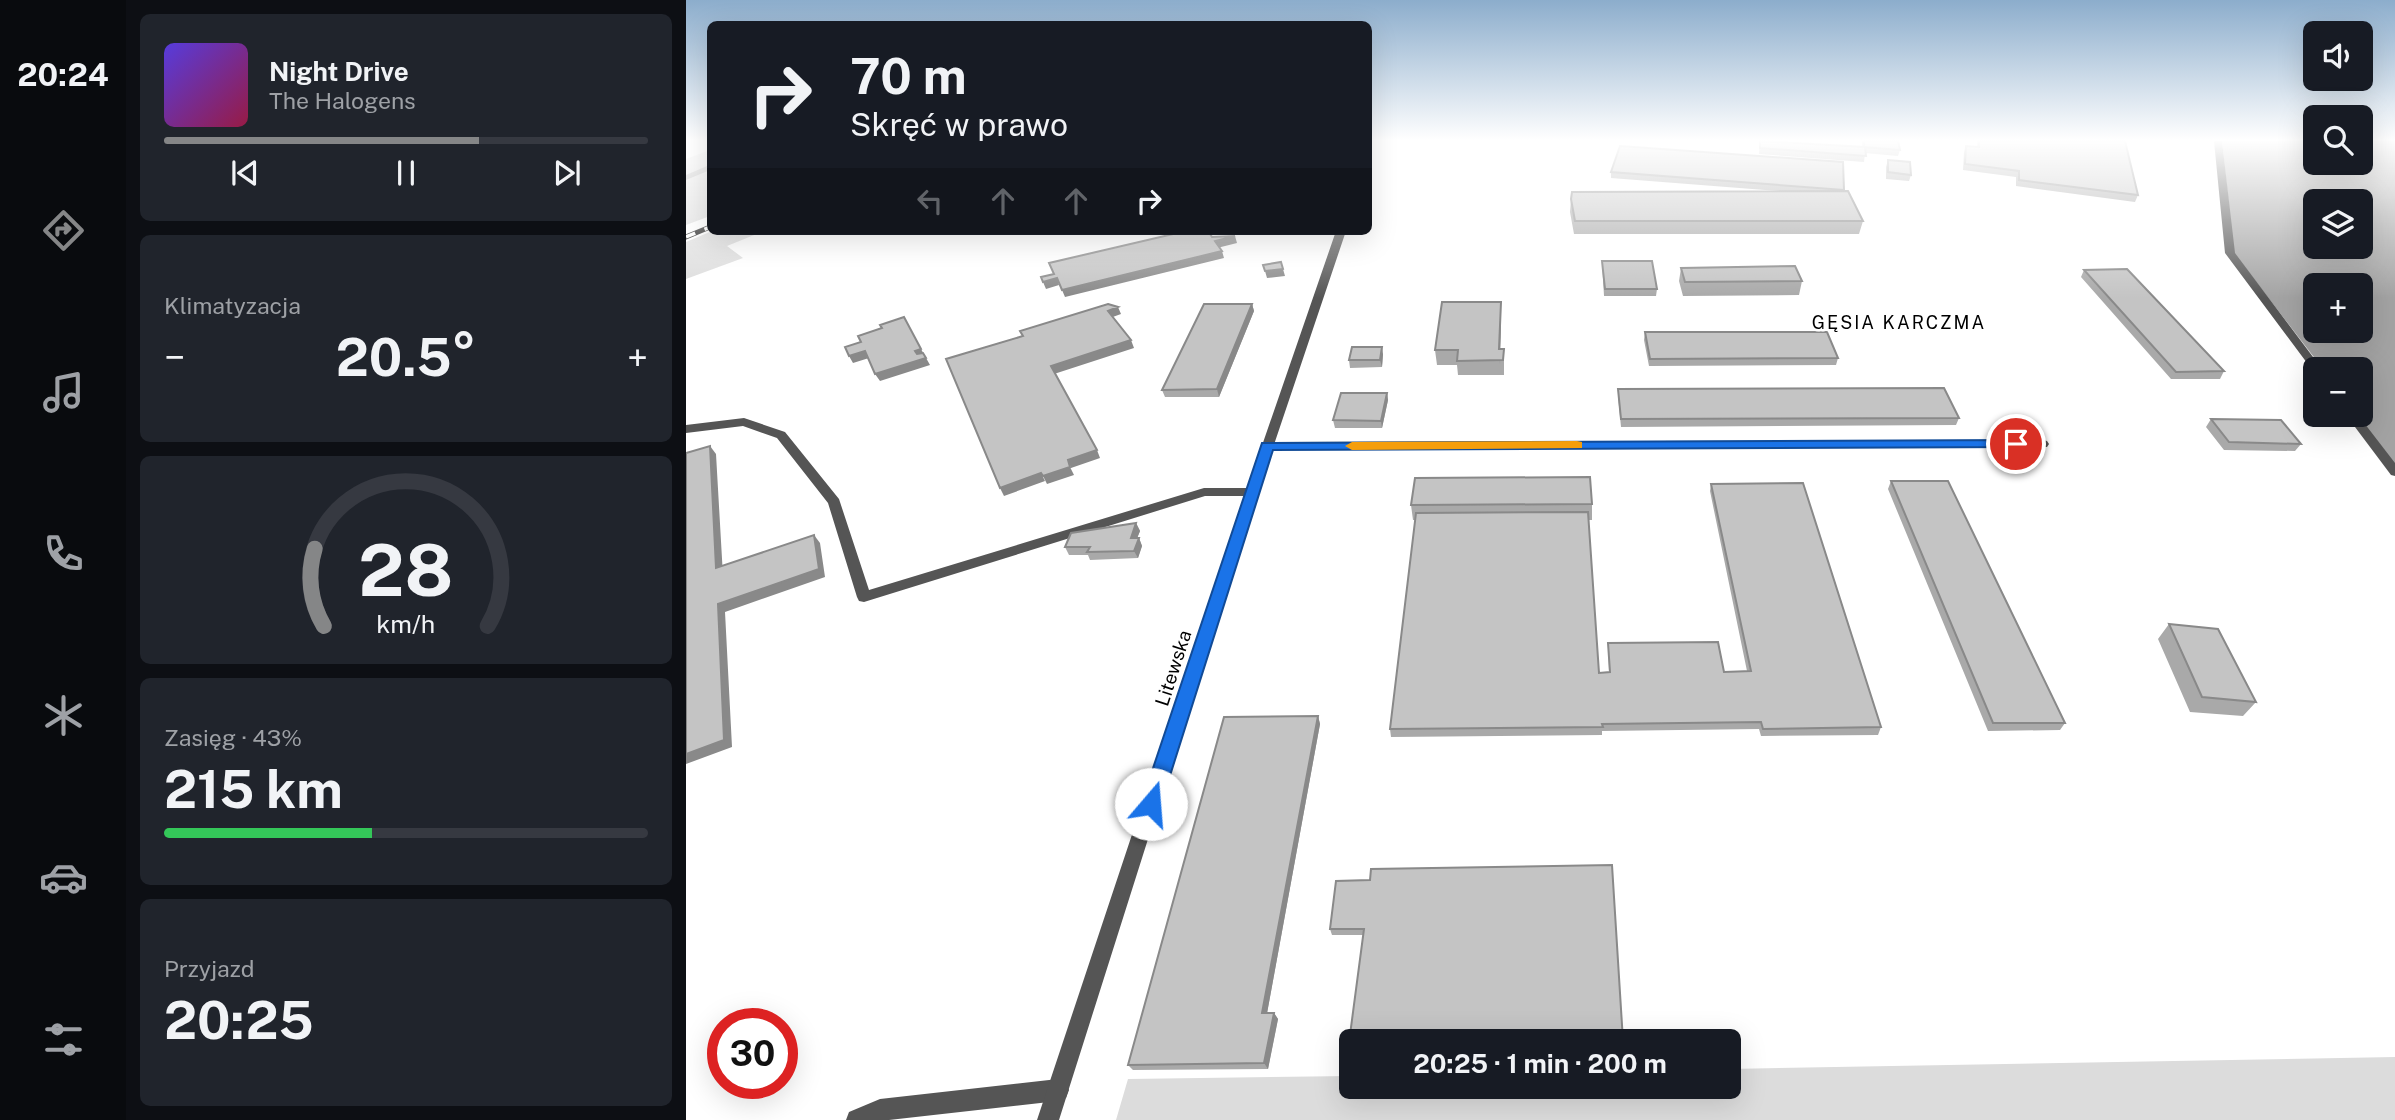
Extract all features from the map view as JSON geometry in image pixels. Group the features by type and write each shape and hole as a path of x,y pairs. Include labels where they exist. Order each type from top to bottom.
{"street":[{"path":"2224,193 2230,253 2309,357"},
{"name":"Litewska","path":"1048,1120 1267,446 1340,235"},
{"path":"686,429 744,422 781,435 834,502 864,597 1204,492 1252,492"},
{"path":"2361,427 2395,472"},
{"path":"1267,446 2043,444"},
{"path":"858,1120 880,1110 1058,1090"}],"shaded area":[{"path":"686,193 707,193 707,217 686,225"},
{"path":"2228,193 2303,193 2303,259 2373,259 2373,193 2395,193 2395,464 2366,427 2373,427 2373,357 2314,357 2303,343 2373,343 2373,273 2303,273 2303,343 2234,253"},
{"path":"707,233 754,235 727,246 743,258 686,279 686,242"},
{"path":"2395,1057 2395,1120 1116,1120 1128,1079 1339,1076 1339,1099 1741,1099 1741,1069"}],"building":[{"path":"1572,193 1849,193 1863,221 1575,221"},
{"path":"1169,235 1235,236 1215,241 1222,251 1062,290 1057,278 1043,282 1041,277 1054,274 1049,263"},
{"path":"1602,261 1652,261 1657,289 1605,289"},
{"path":"1281,262 1283,269 1265,271 1263,265"},
{"path":"1795,266 1802,281 1685,282 1681,268"},
{"path":"2127,269 2224,371 2176,372 2084,270"},
{"path":"1442,302 1501,302 1499,349 1504,349 1503,360 1457,361 1458,350 1435,350"},
{"path":"1108,304 1118,307 1108,311 1131,340 1051,366 1097,450 1068,460 1070,467 1043,476 1041,473 1000,488 946,359 1023,336 1020,331"},
{"path":"1204,304 1252,304 1217,389 1162,390"},
{"path":"904,317 921,349 915,351 917,354 923,353 926,358 875,374 865,351 849,356 845,347 861,342 858,336"},
{"path":"1645,332 1827,332 1838,358 1650,359"},
{"path":"1352,347 1382,347 1380,360 1349,360"},
{"path":"1944,388 1959,418 1621,419 1618,389"},
{"path":"1341,393 1387,393 1381,421 1333,420"},
{"path":"2211,419 2281,420 2301,444 2229,442"},
{"path":"710,446 716,568 814,535 819,569 718,604 724,740 686,754 686,453"},
{"path":"1590,477 1592,504 1411,505 1415,478"},
{"path":"1891,481 1948,481 2065,723 1993,723"},
{"path":"1803,483 1881,727 1763,729 1761,722 1390,729 1416,513 1588,512 1599,673 1610,672 1608,643 1718,642 1724,672 1751,671 1711,484"},
{"path":"1136,523 1131,538 1139,538 1134,551 1087,552 1090,547 1065,547 1071,533"},
{"path":"2169,624 2218,629 2256,702 2202,697"},
{"path":"1318,716 1262,1013 1274,1013 1264,1063 1128,1065 1224,717"},
{"path":"1612,865 1622,1029 1351,1029 1364,929 1330,929 1336,881 1370,880 1371,869"}],"railway":[{"path":"686,237 707,228"}],"slow traffic":[{"path":"1352,446 1577,445"}],"district":[{"name":"GĘSIA KARCZMA","path":"1899,323"}],"route":[{"path":"1151,804 1267,446 2016,444"}]}
